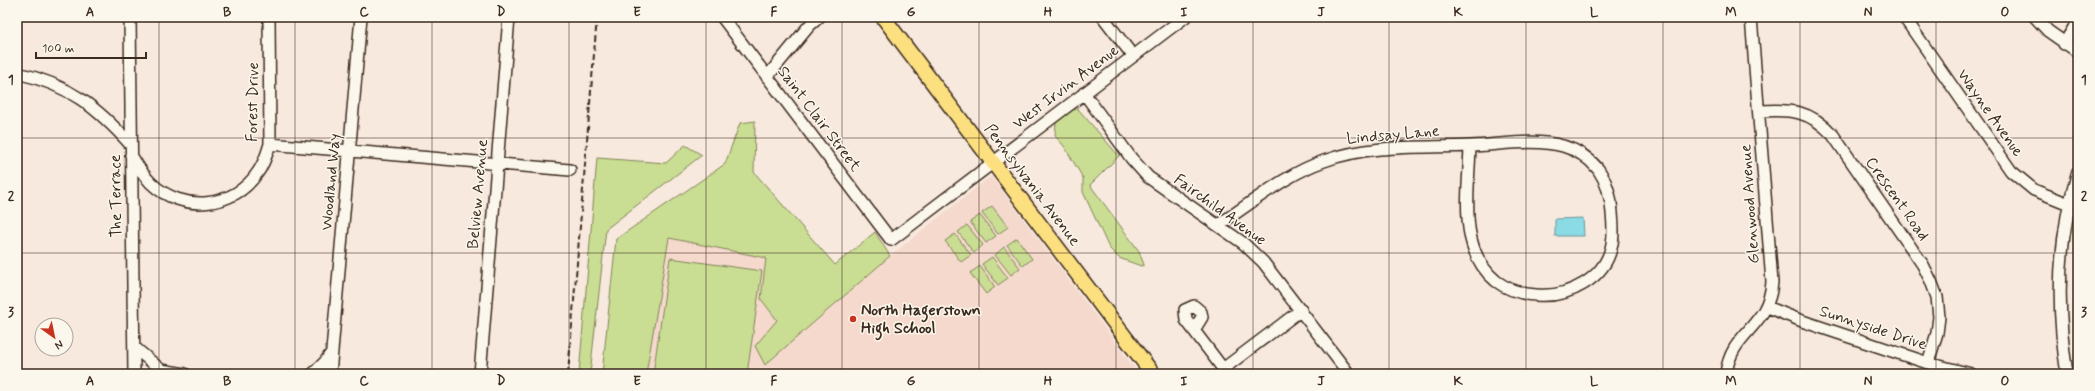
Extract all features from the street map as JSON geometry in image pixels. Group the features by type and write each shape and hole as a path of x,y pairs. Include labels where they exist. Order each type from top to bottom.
{"main road":[{"name":"Pennsylvania Avenue","path":"887,20 1154,374"}],"street":[{"name":"The Terrace","path":"130,17 134,374"},
{"name":"Forest Drive","path":"17,73 36,77 59,85 78,97 113,125 131,150 151,183 164,192 176,199 204,204 217,202 231,197 251,182 264,162 270,144 269,17"},
{"name":"Woodland Way","path":"330,374 361,17"},
{"name":"Belview Avenue","path":"480,374 509,17"},
{"name":"Saint Clair Street","path":"722,17 891,240"},
{"path":"767,77 809,26 819,17"},
{"path":"1103,17 1133,56"},
{"name":"West Irvin Avenue","path":"891,240 1185,17"},
{"name":"Glenwood Avenue","path":"1726,374 1730,355 1738,342 1759,320 1768,307 1772,294 1751,17"},
{"name":"Wayne Avenue","path":"1904,17 2011,171 2034,190 2069,204"},
{"path":"2035,17 2048,31 2064,44 2078,52"},
{"path":"2064,44 2078,21"},
{"name":"Fairchild Avenue","path":"1084,94 1131,158 1148,177 1243,243 1263,262 1349,374"},
{"name":"Crescent Road","path":"1759,111 1795,111 1822,123 1833,134 1923,265 1936,297 1939,317 1937,333 1928,363"},
{"name":"Lindsay Lane","path":"1218,225 1309,167 1337,156 1378,150 1470,146 1547,143 1563,146 1584,155 1597,169 1609,191 1613,228 1612,245 1604,263 1588,281 1569,292 1558,295 1537,295 1521,293 1508,288 1485,271 1474,254 1468,228 1470,146"},
{"path":"270,144 497,162 570,170"},
{"path":"2067,374 2061,333 2059,301 2060,262 2069,204 2078,172"},
{"name":"Sunnyside Drive","path":"1768,307 1802,321 1928,363 1971,374"},
{"path":"1194,330 1225,372 1301,310"},
{"path":"134,347 157,372 185,374"},
{"path":"313,374 325,362 333,350"}],"shaded area":[{"name":"North Hagerstown High School","path":"754,172 835,265 875,232 890,256 991,176 1139,374 602,374 616,239"}],"green space":[{"path":"1078,109 1119,156 1090,185 1139,251 1144,265 1141,266 1119,258 1109,248 1083,192 1083,178 1064,146 1055,136 1056,122 1065,111"},
{"path":"755,121 754,172 835,265 875,232 890,256 765,365 755,346 777,320 761,299 766,258 669,238 646,374 602,374 616,239 725,164 740,123"},
{"path":"685,145 702,155 606,229 590,374 579,374 597,158 666,163"},
{"path":"992,206 1008,227 998,234 982,213"},
{"path":"980,215 996,236 986,243 970,222"},
{"path":"967,225 983,245 974,253 958,232"},
{"path":"955,234 971,255 961,262 945,241"},
{"path":"1017,238 1032,259 1023,266 1007,245"},
{"path":"1004,247 1020,268 1011,275 995,255"},
{"path":"992,257 1008,278 998,285 982,264"},
{"path":"670,258 762,271 747,374 653,374"},
{"path":"980,266 995,287 986,294 970,273"}],"water":[{"path":"1583,218 1584,236 1555,236 1555,219"}],"railway":[{"path":"568,374 597,17"}],"place":[{"name":"North Hagerstown High School","path":"853,319"}]}
